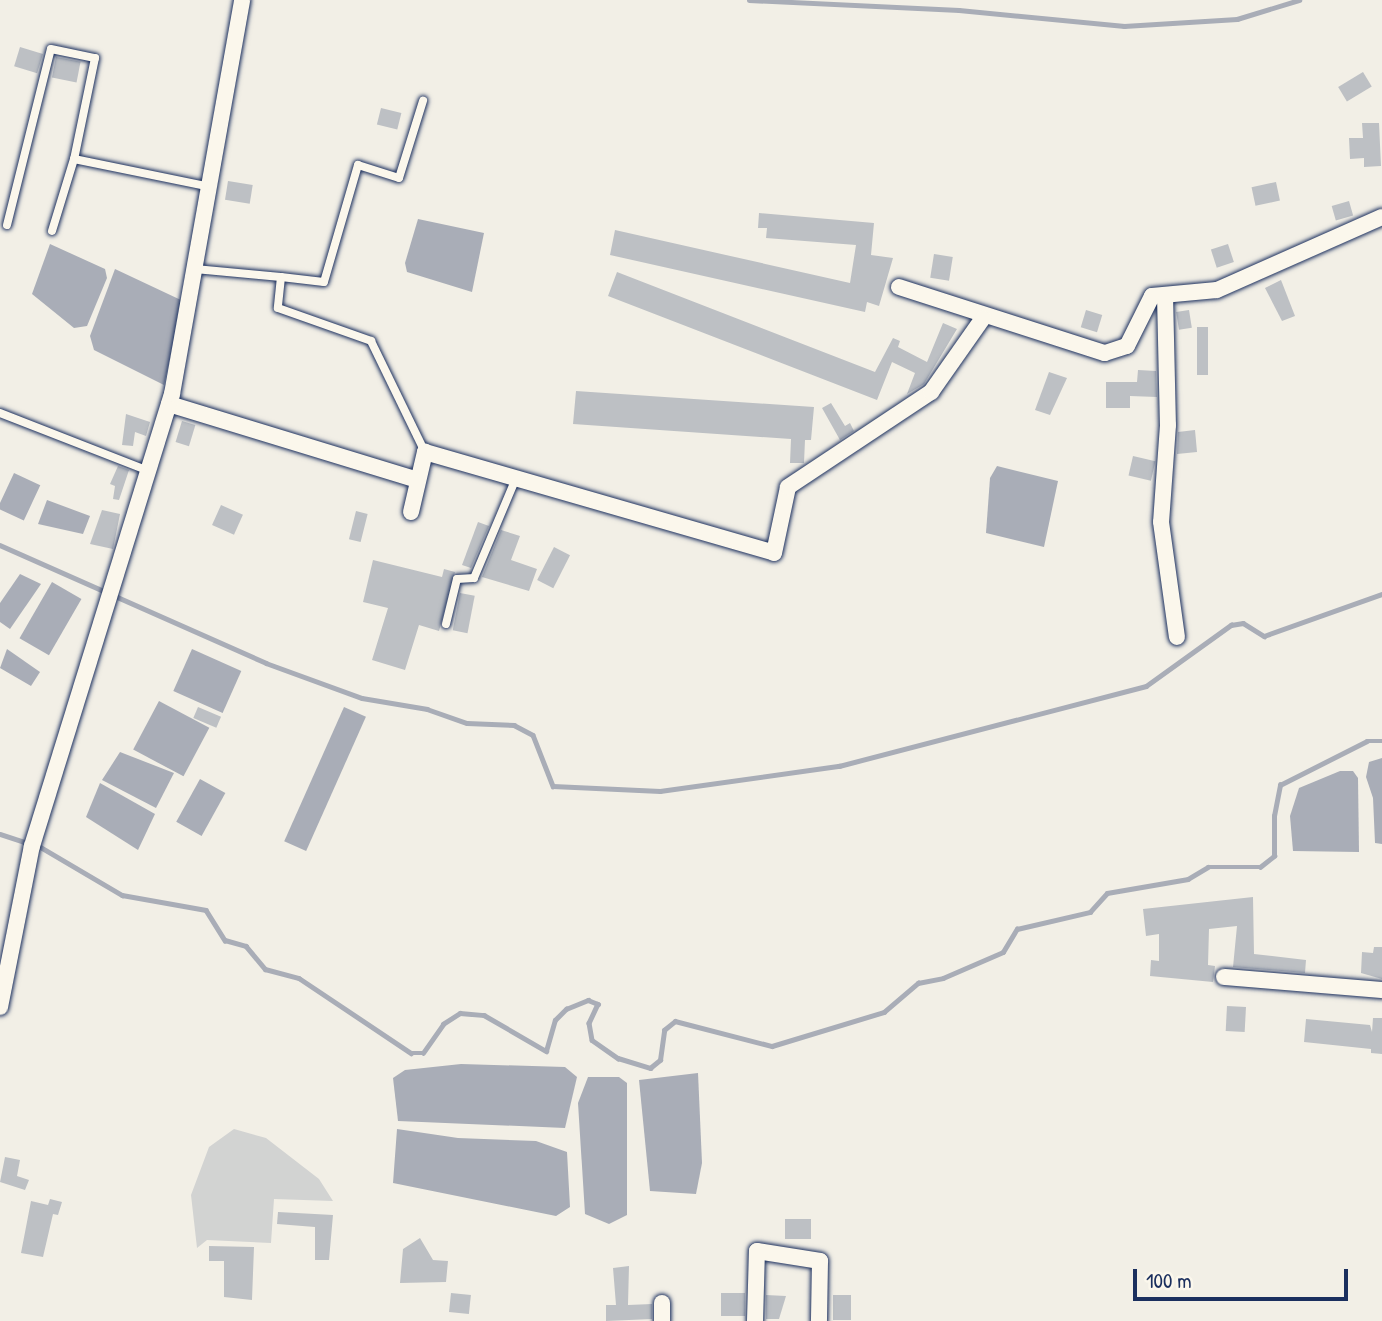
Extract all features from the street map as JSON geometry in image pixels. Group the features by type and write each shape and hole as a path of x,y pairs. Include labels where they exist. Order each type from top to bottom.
{"street":[{"path":"0,1007 35,841 170,404 243,0"},
{"path":"899,287 983,318 1105,354 1127,346 1152,296 1217,290 1382,217"},
{"path":"1165,295 1168,425 1161,522 1177,637"},
{"path":"411,512 425,452 774,553 788,487 931,392 983,318"},
{"path":"170,404 418,480"},
{"path":"1224,977 1382,990"},
{"path":"755,1321 757,1251 820,1261 819,1321"},
{"path":"662,1303 662,1321"}],"lane":[{"path":"7,225 51,49 95,58 74,159 52,230"},
{"path":"195,269 324,282 358,165 399,178 423,101"},
{"path":"74,159 210,187"},
{"path":"281,277 278,308 371,341 425,452"},
{"path":"0,413 149,471"},
{"path":"446,624 457,579 474,578 516,478"}],"shaded area":[{"path":"418,219 484,233 472,292 407,272 405,263"},
{"path":"50,244 105,269 107,278 87,326 74,328 32,294"},
{"path":"115,269 183,301 164,385 94,350 90,336"},
{"path":"997,466 1058,481 1044,547 986,533 990,478"},
{"path":"14,473 40,485 24,521 0,510 0,503"},
{"path":"47,500 90,516 83,534 38,524"},
{"path":"20,574 41,584 10,629 0,622 0,603"},
{"path":"52,582 81,599 49,655 20,638"},
{"path":"7,649 40,672 31,686 0,668"},
{"path":"192,649 241,671 223,713 173,691"},
{"path":"159,701 209,728 184,776 133,750"},
{"path":"344,707 366,717 306,851 284,841"},
{"path":"120,752 174,773 156,808 102,780"},
{"path":"1382,758 1382,844 1375,843 1373,798 1366,777 1369,762"},
{"path":"1340,771 1353,771 1358,778 1359,852 1293,851 1290,816 1299,788"},
{"path":"200,779 225,793 202,836 176,822"},
{"path":"100,783 155,814 138,850 86,817"},
{"path":"461,1064 565,1067 577,1077 565,1128 398,1121 393,1078 405,1070"},
{"path":"698,1073 702,1163 696,1194 650,1191 639,1080"},
{"path":"588,1077 619,1077 627,1083 627,1215 609,1224 585,1214 578,1103"},
{"path":"234,1129 266,1138 319,1179 333,1201 274,1199 271,1243 207,1240 197,1248 191,1195 209,1147"},
{"path":"397,1129 458,1138 536,1141 567,1152 570,1207 556,1216 393,1183"}],"building":[{"path":"20,47 43,54 37,73 14,66"},
{"path":"56,57 81,62 77,82 52,78"},
{"path":"1363,72 1372,87 1347,102 1338,87"},
{"path":"381,108 401,113 397,130 377,124"},
{"path":"1362,123 1379,123 1381,166 1364,167 1364,158 1350,159 1349,138 1363,138"},
{"path":"228,181 253,185 250,204 225,200"},
{"path":"1276,182 1280,201 1255,206 1252,187"},
{"path":"1349,201 1353,215 1336,220 1332,206"},
{"path":"759,213 874,223 871,255 893,258 879,306 867,302 865,312 610,255 615,230 850,283 856,245 766,238 767,228 758,228"},
{"path":"1228,244 1234,262 1217,268 1211,250"},
{"path":"934,254 953,257 949,281 930,278"},
{"path":"617,272 875,372 893,338 900,341 898,347 927,362 943,323 957,329 924,384 907,394 915,373 892,362 877,400 608,296"},
{"path":"1281,280 1295,316 1282,321 1265,288"},
{"path":"1086,310 1102,315 1097,332 1081,327"},
{"path":"1189,310 1192,328 1179,330 1176,312"},
{"path":"1197,327 1208,327 1208,375 1197,375"},
{"path":"1138,370 1156,371 1157,397 1130,396 1130,408 1106,408 1106,382 1137,382"},
{"path":"1049,372 1067,378 1050,415 1035,410"},
{"path":"576,391 814,407 811,440 805,440 804,463 790,463 791,439 573,424"},
{"path":"831,403 845,426 850,423 854,431 840,440 822,408"},
{"path":"126,414 150,422 146,436 135,432 133,446 122,445"},
{"path":"182,421 195,425 189,446 176,442"},
{"path":"1195,430 1197,452 1177,454 1178,432"},
{"path":"1133,456 1155,461 1151,481 1129,475"},
{"path":"118,466 129,470 119,500 113,499 115,486 110,484"},
{"path":"221,505 243,515 234,535 212,525"},
{"path":"102,510 120,514 113,549 90,544"},
{"path":"356,511 368,514 361,542 349,539"},
{"path":"478,522 489,526 471,568 462,565"},
{"path":"501,530 520,536 511,560 537,569 529,591 482,577"},
{"path":"554,547 570,555 553,588 537,580"},
{"path":"373,560 442,577 444,569 455,572 439,631 419,625 405,670 372,660 388,608 363,602"},
{"path":"460,593 475,596 467,633 453,630"},
{"path":"198,707 221,717 216,728 193,718"},
{"path":"1253,897 1254,954 1306,960 1305,973 1233,967 1237,926 1209,929 1208,965 1215,966 1213,982 1150,976 1151,960 1159,961 1159,934 1146,936 1143,909"},
{"path":"1374,947 1382,947 1382,979 1361,973 1362,952 1373,953"},
{"path":"1227,1006 1246,1007 1245,1032 1226,1031"},
{"path":"1373,1018 1382,1018 1382,1054 1371,1053 1371,1049 1304,1042 1306,1019 1370,1025 1372,1032"},
{"path":"5,1157 20,1160 17,1176 29,1180 25,1190 0,1182"},
{"path":"50,1199 62,1202 58,1215 53,1214 43,1257 21,1253 31,1201 48,1205"},
{"path":"278,1212 333,1215 329,1260 315,1260 315,1227 277,1224"},
{"path":"785,1219 811,1219 811,1239 785,1239"},
{"path":"420,1238 433,1260 448,1261 446,1282 400,1283 403,1249"},
{"path":"209,1246 254,1247 252,1300 224,1297 224,1261 209,1261"},
{"path":"629,1266 628,1305 652,1304 652,1319 606,1321 606,1305 616,1305 613,1268"},
{"path":"451,1293 471,1295 469,1314 449,1312"},
{"path":"721,1293 745,1293 745,1316 721,1316"},
{"path":"766,1295 786,1296 779,1319 766,1319"},
{"path":"833,1295 851,1295 851,1320 833,1320"}],"waterway":[{"path":"749,0 959,10 1124,26 1237,19 1299,0"},
{"path":"0,545 266,663 362,698 427,709 467,723 514,725 533,735 553,786 660,791 839,766 1146,686 1231,625 1243,623 1264,636 1382,594"},
{"path":"37,845 122,895 206,910 225,940 246,946 265,969 299,978 411,1053 423,1053 443,1024 460,1013 484,1015 546,1051 555,1020 566,1009 588,1000 598,1004 589,1023 592,1040 618,1058 650,1068 660,1060 664,1030 675,1021 772,1046 884,1012 918,983 943,978 1003,952 1017,929 1090,912 1107,893 1188,879 1208,867 1260,867 1274,856 1274,816 1280,785 1367,741 1382,741"},
{"path":"0,834 28,843"}]}
